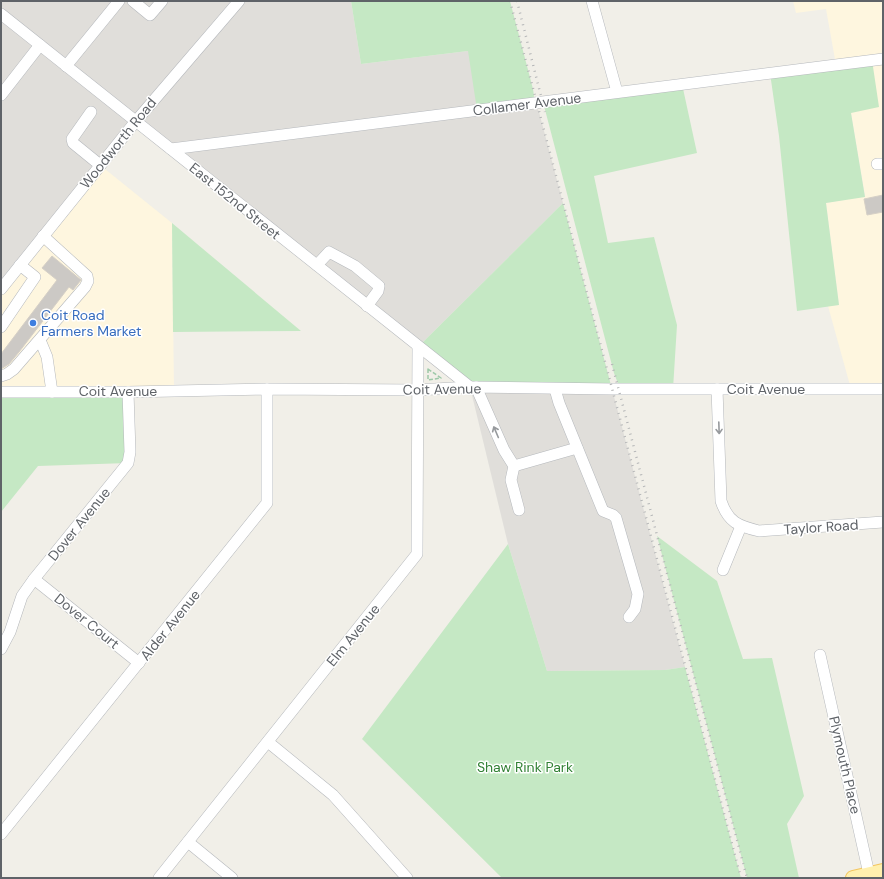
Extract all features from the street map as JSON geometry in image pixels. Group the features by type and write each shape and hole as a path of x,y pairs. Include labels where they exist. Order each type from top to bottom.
{"main road":[{"path":"853,878 883,871"}],"street":[{"path":"66,66 119,1"},
{"path":"133,1 150,15 162,1"},
{"name":"Woodworth Road","path":"1,289 136,120 238,1"},
{"path":"592,1 616,92"},
{"name":"East 152nd Street","path":"1,14 136,120 367,306 473,387"},
{"path":"1,95 40,45"},
{"name":"Collamer Avenue","path":"171,149 883,59"},
{"path":"91,112 72,139 73,143 100,165"},
{"path":"1,376 14,369 85,287 88,280 87,276 43,236"},
{"path":"317,265 329,252 355,266 379,286 378,291 367,306"},
{"path":"1,327 35,277 20,266"},
{"path":"40,340 47,357 52,392"},
{"name":"Elm Avenue","path":"159,878 417,554 418,346"},
{"path":"473,387 504,450 514,466 510,480 519,510"},
{"name":"Coit Avenue","path":"1,392 128,392 267,389 417,390 473,387 883,389"},
{"path":"555,388 559,403 603,512 613,515 616,518 638,594 635,609 629,617"},
{"name":"Alder Avenue","path":"1,834 267,503 267,389"},
{"path":"718,389 721,501 727,515 741,526 723,570"},
{"name":"Dover Avenue","path":"1,649 5,629 22,596 34,579 128,463 130,452 128,392"},
{"path":"514,466 577,448"},
{"name":"Taylor Road","path":"741,526 759,531 883,522"},
{"name":"Dover Court","path":"34,579 139,663"},
{"name":"Plymouth Place","path":"820,655 869,874"},
{"path":"268,742 333,795 407,878"},
{"path":"188,842 232,878"}],"path":[{"path":"428,369 433,372 442,378 428,380 428,369"}],"shaded area":[{"path":"1,1 351,1 361,64 468,51 535,103 539,112 563,203 418,347 135,121 1,287"},
{"path":"793,1 883,1 883,389 851,389 828,306 839,305 826,203 865,196 851,113 836,65 826,9 796,13"},
{"path":"100,165 172,223 174,391 1,392 1,289"},
{"path":"470,387 612,389 685,667 665,670 547,671 508,544"}],"green space":[{"path":"351,1 510,1 533,89 535,103 477,110 468,51 361,64"},
{"path":"872,60 879,107 851,113 865,197 826,203 839,305 797,311 779,136 770,73"},
{"path":"682,84 697,153 594,176 608,243 654,237 677,325 673,389 620,389 614,373 543,102"},
{"path":"563,203 612,389 470,387 418,347"},
{"path":"172,223 301,331 173,332"},
{"path":"1,392 128,392 128,463 38,466 1,512"},
{"path":"657,536 717,581 743,659 772,658 804,796 787,824 799,878 747,878"},
{"name":"Shaw Rink Park","path":"508,544 547,671 665,670 685,667 741,878 502,878 362,739"}],"building":[{"path":"883,195 883,212 867,215 864,199"},
{"name":"Coit Road Farmers Market","path":"52,256 81,280 73,290 69,287 19,352 9,364 1,369 1,354 57,280 42,268"}],"railway":[{"path":"510,1 741,878"},
{"path":"517,1 545,112"},
{"path":"612,364 747,878"}],"place":[{"name":"Coit Road Farmers Market","path":"33,323"}]}
